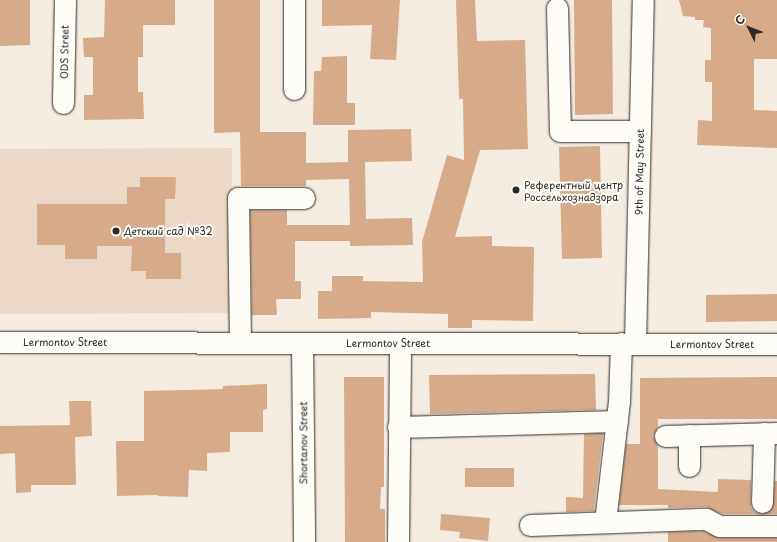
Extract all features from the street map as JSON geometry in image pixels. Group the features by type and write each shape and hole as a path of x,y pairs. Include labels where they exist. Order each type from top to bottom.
{"street":[{"name":"ODS Street","path":"63,104 65,0"},
{"path":"294,0 294,89"},
{"name":"9th of May Street","path":"605,522 628,343 640,131 644,0"},
{"path":"557,8 560,131 640,131"},
{"path":"240,342 238,198 304,198"},
{"name":"Lermontov Street","path":"0,342 777,344"},
{"name":"Shortanov Street","path":"302,343 304,542"},
{"path":"398,542 400,343"},
{"path":"398,427 617,421"},
{"path":"665,436 770,433 762,502"},
{"path":"689,435 689,466"},
{"path":"530,524 706,519 719,526 777,526"}],"shaded area":[{"name":"Детский сад №32","path":"232,148 232,313 0,314 0,149"}],"building":[{"path":"0,0 30,0 30,45 0,46"},
{"path":"105,0 175,0 175,25 143,25 143,57 138,57 138,92 143,92 144,119 84,120 84,95 93,95 93,57 84,57 83,38 104,37"},
{"path":"214,0 260,0 260,132 306,132 306,163 348,162 348,130 411,129 412,161 365,162 366,219 412,218 413,245 350,246 350,241 295,241 295,281 301,281 301,299 276,299 277,315 252,315 250,210 287,210 287,225 350,225 349,179 306,180 306,186 241,186 240,132 214,133"},
{"path":"322,0 400,0 396,60 370,59 372,25 322,26"},
{"path":"456,0 475,0 477,41 525,40 528,149 480,150 455,237 492,236 492,246 534,247 533,321 472,320 472,328 448,328 448,314 371,312 371,318 318,319 318,291 332,291 332,276 363,276 363,281 423,282 422,242 447,155 464,160 463,99 459,99"},
{"path":"574,0 612,0 613,114 575,115"},
{"path":"679,0 777,0 777,59 754,59 754,110 777,111 777,148 697,145 698,120 712,121 712,82 705,82 705,60 711,60 711,28 703,27 704,20 695,20 695,17 683,16"},
{"path":"347,56 347,103 355,103 355,125 313,125 314,71 321,71 322,57"},
{"path":"600,146 602,258 562,259 559,147"},
{"path":"140,177 176,177 175,199 165,199 165,253 181,253 181,279 146,279 146,271 131,271 132,246 97,246 97,259 65,259 65,245 37,245 37,204 127,204 127,187 140,187"},
{"path":"777,294 777,321 706,322 706,295"},
{"path":"595,374 596,410 430,414 429,375"},
{"path":"344,377 384,377 384,487 381,487 380,509 385,509 385,542 345,542"},
{"path":"777,377 777,419 658,419 658,427 653,436 658,445 658,489 718,492 718,479 751,480 751,507 755,512 762,514 722,514 706,507 668,508 668,505 619,505 626,444 640,444 640,378"},
{"path":"267,384 267,409 263,410 263,432 230,432 230,452 207,453 207,471 189,470 188,497 158,495 117,496 116,441 144,441 144,391 223,389 223,386"},
{"path":"69,401 91,401 92,436 75,437 76,485 31,485 31,492 16,493 15,453 0,454 0,426 70,425"},
{"path":"603,433 594,511 566,512 566,497 583,498 584,434"},
{"path":"465,468 514,468 514,487 465,487"},
{"path":"775,481 777,481 777,514 762,514 768,512 772,508"},
{"path":"441,514 490,518 488,541 459,538 460,532 440,530"},
{"path":"703,531 719,538 777,538 777,542 668,542 668,532"}],"place":[{"name":"Референтный центр Россельхознадзора","path":"516,190"},
{"name":"Детский сад №32","path":"116,231"}]}
